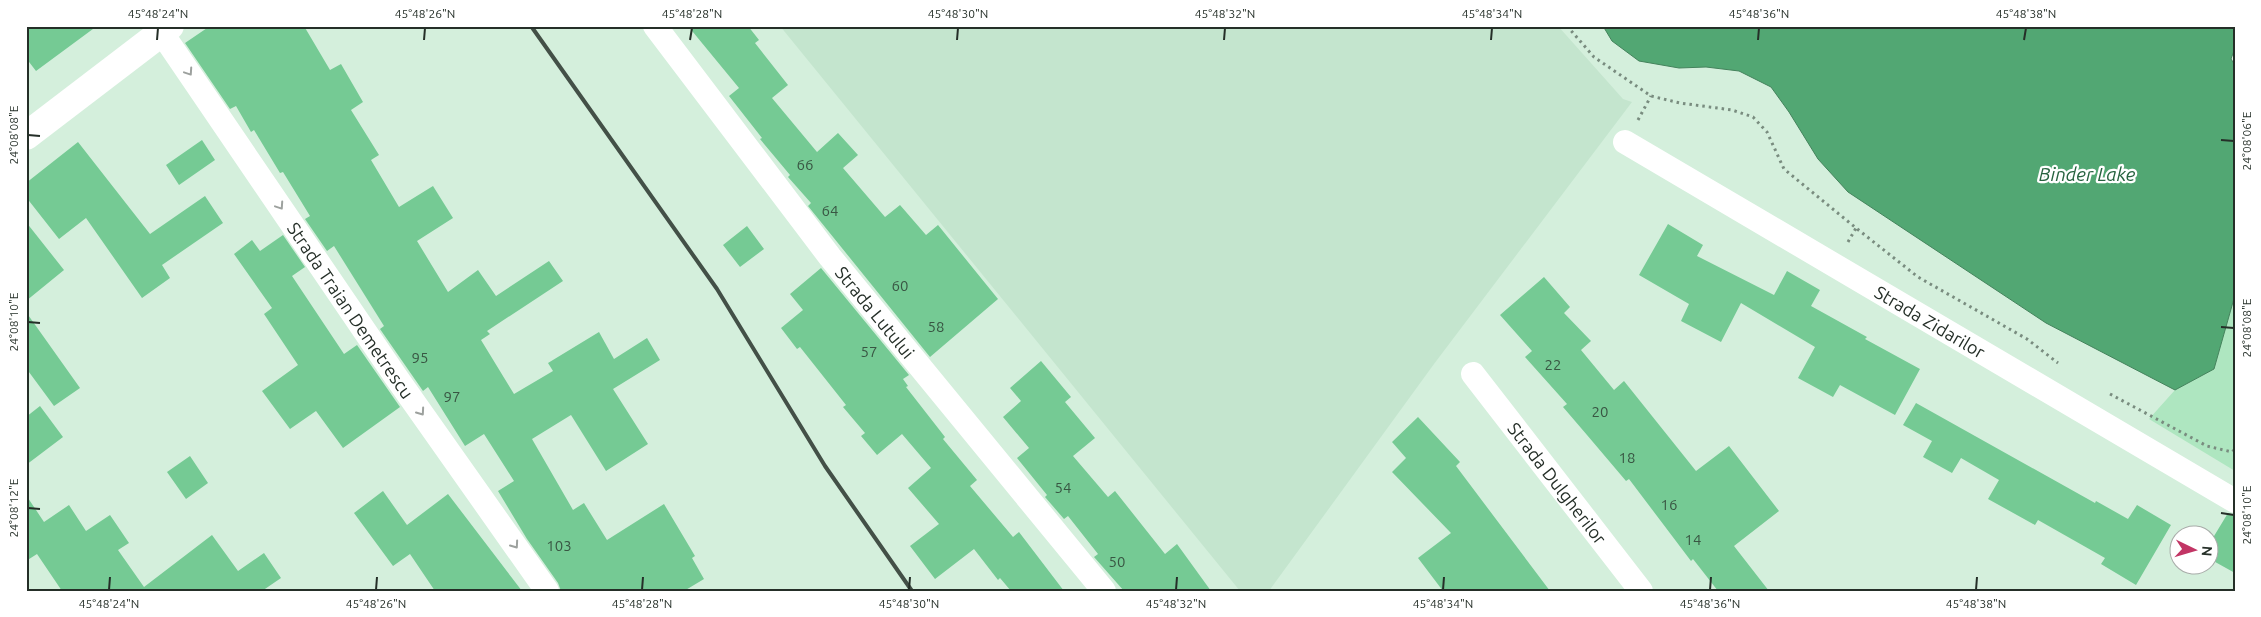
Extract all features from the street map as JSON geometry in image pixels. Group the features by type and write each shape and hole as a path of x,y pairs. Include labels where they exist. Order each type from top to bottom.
{"street":[{"name":"Strada Lutului","path":"655,26 830,257 1104,591"},
{"path":"26,136 163,28"},
{"name":"Strada Traian Demetrescu","path":"163,28 396,377 546,591"},
{"name":"Strada Zidarilor","path":"1625,142 2235,501"},
{"name":"Strada Dulgherilor","path":"1473,374 1641,591"}],"path":[{"path":"1567,26 1594,56 1651,96 1680,103 1732,110 1753,117 1767,132 1784,168 1856,228 1918,277 2027,339 2060,365"},
{"path":"2101,389 2207,446 2222,451 2232,452 2235,449"}],"shaded area":[{"path":"780,26 1558,26 1623,99 1632,102 1434,364 1269,591 1240,591"},
{"path":"2235,295 2235,471 2149,419 2175,390 2214,369"}],"water":[{"name":"Binder Lake","path":"1603,26 2235,26 2235,48 2231,59 2235,65 2235,295 2214,369 2175,390 2046,323 1848,192 1818,159 1771,87 1739,71 1706,67 1679,68 1639,61 1612,41"}],"building":[{"path":"26,26 97,26 36,71 26,58"},
{"path":"210,26 304,26 330,70 341,64 363,102 351,110 379,155 371,160 399,207 433,186 453,218 417,241 448,292 478,270 496,296 549,261 563,281 487,331 490,334 481,340 514,394 553,371 548,363 599,332 614,359 647,338 660,360 613,389 648,444 606,471 571,415 532,439 573,510 584,503 607,540 664,504 695,556 692,558 704,579 684,591 561,591 558,583 527,539 498,491 514,481 484,434 465,446 428,387 423,391 380,329 384,326 334,246 327,251 305,219 310,216 283,172 280,173 254,130 251,132 236,106 230,109 185,43"},
{"path":"688,26 748,26 759,40 755,43 788,85 772,98 817,152 838,133 858,155 843,168 885,217 900,205 926,235 938,225 998,299 930,357 808,206 811,203 788,177 790,175 760,139 762,138 729,96 739,88"},
{"path":"202,140 215,160 179,185 166,165"},
{"path":"78,142 150,234 205,196 223,223 162,265 170,278 142,298 86,218 59,239 26,197 26,183"},
{"path":"26,222 64,270 26,301"},
{"path":"1668,224 1703,245 1697,256 1774,295 1787,271 1820,290 1811,306 1867,337 1865,339 1920,369 1895,415 1840,385 1833,397 1798,378 1815,347 1741,303 1721,342 1681,321 1689,304 1639,275"},
{"path":"747,226 764,249 740,267 723,245"},
{"path":"283,235 305,267 292,276 344,354 357,345 400,407 343,448 316,411 290,429 262,391 298,365 264,314 272,308 234,254 252,240 260,251"},
{"path":"821,268 909,375 903,379 908,386 906,387 945,437 943,439 977,480 970,486 1013,537 1019,532 1064,591 1011,591 1000,578 998,580 974,549 935,579 910,546 939,524 908,488 931,468 902,434 877,455 861,436 865,433 843,407 846,405 800,347 797,349 781,328 803,310 790,294"},
{"path":"1544,277 1570,307 1564,313 1591,341 1581,350 1614,390 1624,381 1696,471 1729,446 1779,511 1734,546 1769,591 1718,591 1693,559 1691,561 1629,479 1626,481 1563,407 1567,404 1525,357 1532,351 1500,315"},
{"path":"26,312 80,388 54,406 26,368"},
{"path":"1041,361 1071,397 1065,402 1095,438 1073,456 1108,497 1115,491 1165,554 1177,544 1211,591 1124,591 1094,557 1098,554 1068,516 1064,519 1045,497 1047,495 1017,458 1029,448 1003,417 1021,401 1010,388"},
{"path":"1916,403 2095,503 2096,501 2128,519 2137,505 2169,524 2168,530 2136,585 2101,564 2105,558 2038,520 2035,525 1988,499 1999,480 1961,458 1952,473 1923,457 1932,441 1903,425"},
{"path":"40,406 63,437 26,465 26,417"},
{"path":"1418,417 1460,462 1456,466 1550,591 1443,591 1418,558 1451,533 1392,472 1406,458 1392,442"},
{"path":"190,456 208,483 186,499 167,472"},
{"path":"383,491 407,525 448,494 522,591 435,591 410,554 393,566 354,513"},
{"path":"26,495 44,522 69,505 86,531 110,515 129,543 118,550 144,587 212,535 238,571 264,553 281,578 262,591 62,591 37,554 26,561"},
{"path":"2228,513 2235,515 2235,573 2218,564 2218,530"}],"railway":[{"path":"531,26 717,289 825,466 912,591"}]}
